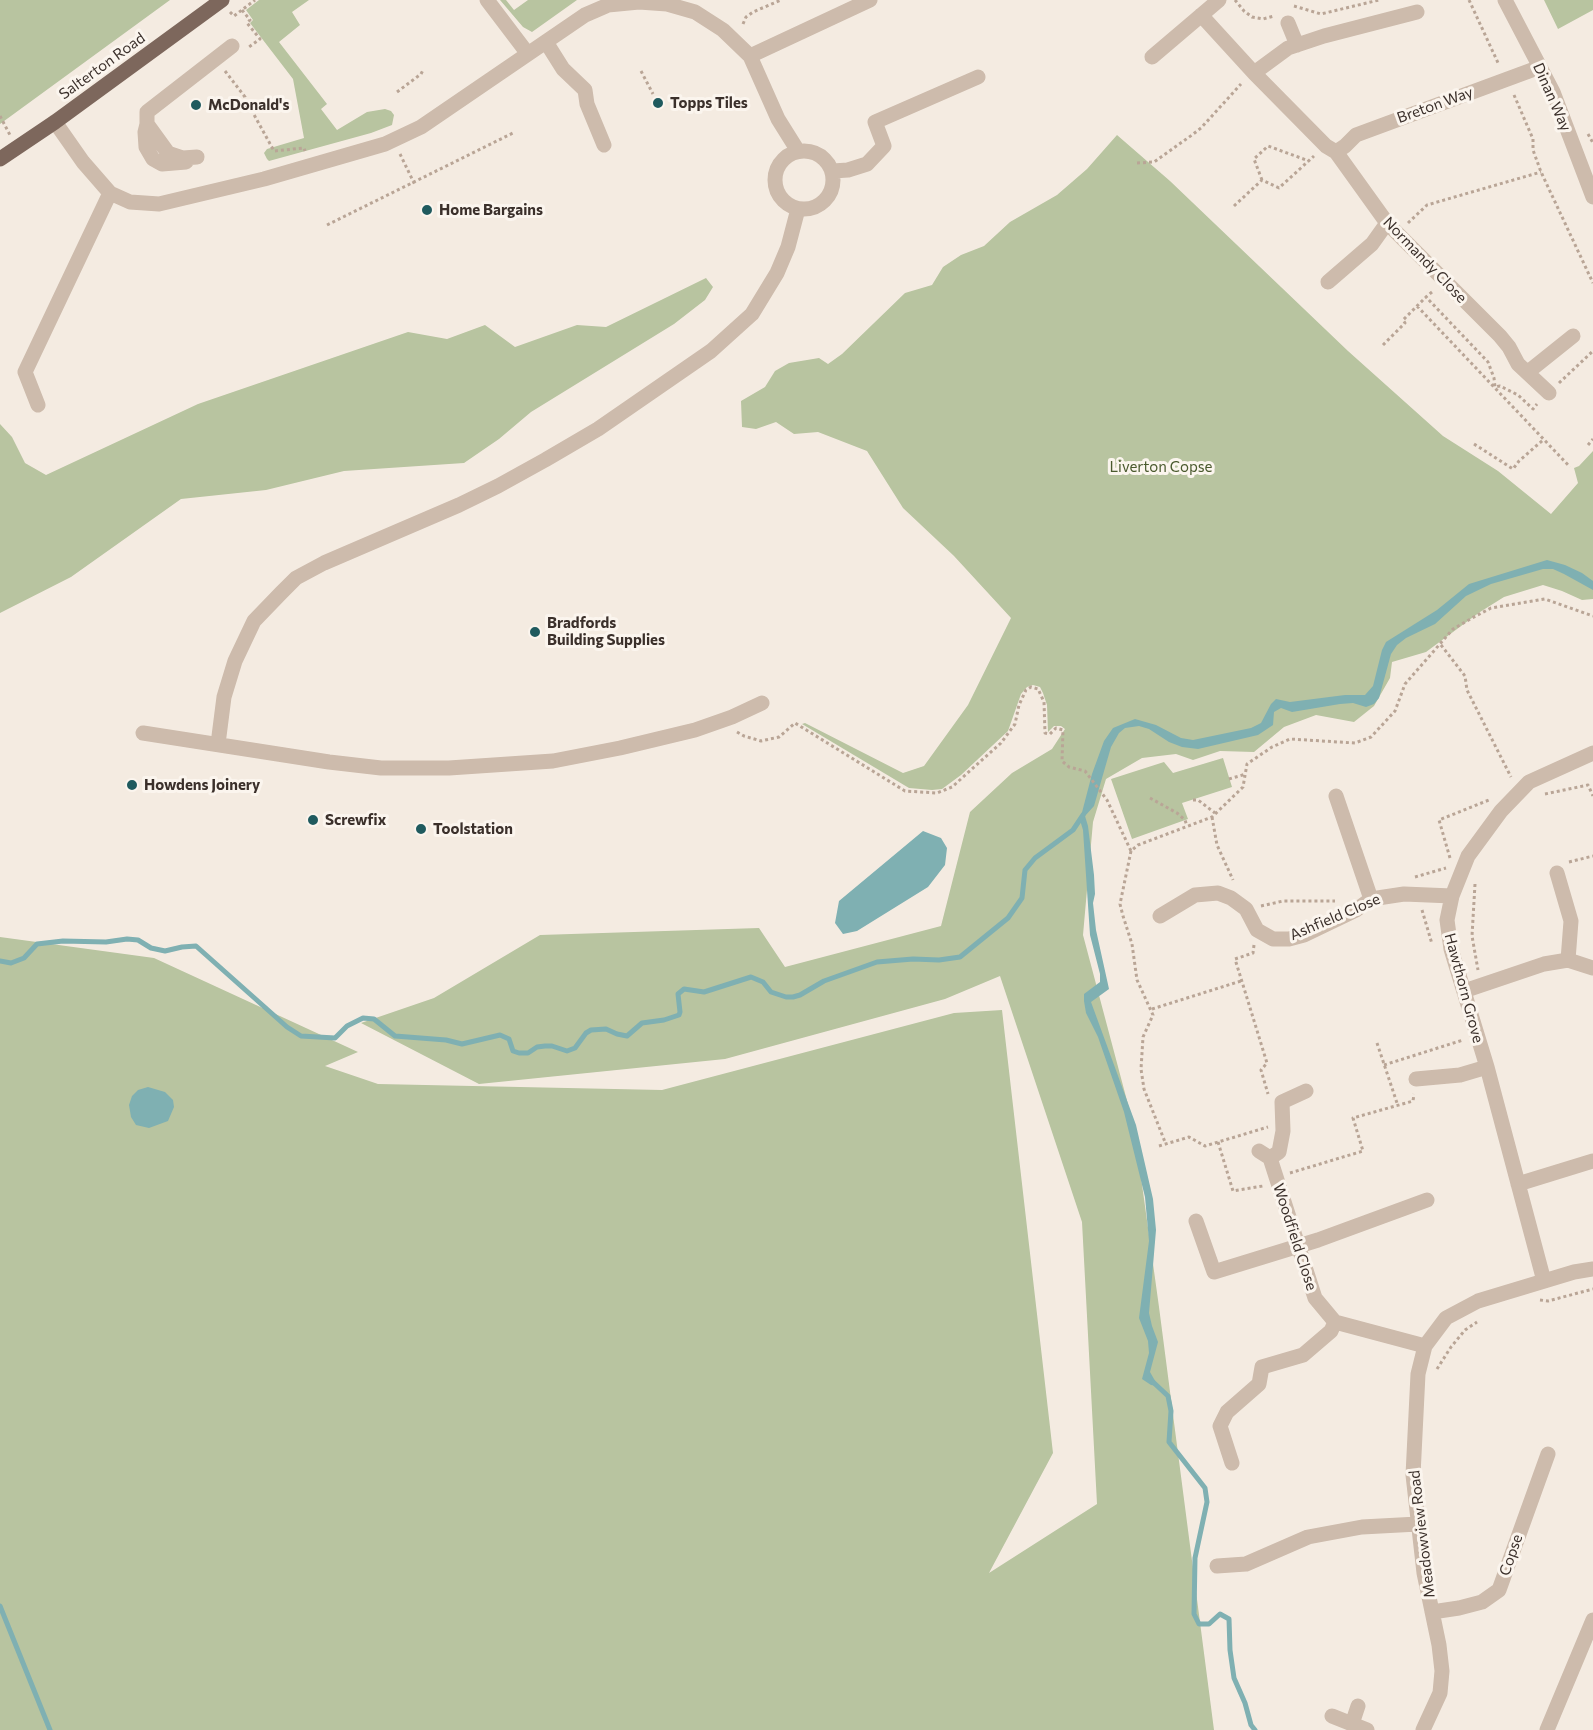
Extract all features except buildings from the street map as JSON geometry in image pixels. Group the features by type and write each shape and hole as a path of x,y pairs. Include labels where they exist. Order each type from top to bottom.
{"main road":[{"name":"Salterton Road","path":"0,159 55,122 222,0"}],"street":[{"path":"488,0 528,54"},
{"path":"750,56 870,0"},
{"name":"Dinan Way","path":"1505,0 1553,92 1593,197"},
{"path":"55,122 83,162 110,193 130,202 159,204 264,179 385,144 421,127 585,15 608,4 639,2 668,4 695,12 723,30 750,56 778,118 798,151"},
{"path":"1152,57 1201,15 1223,2"},
{"path":"1253,73 1288,48 1324,36 1417,12"},
{"name":"Normandy Close","path":"1201,15 1253,73 1331,149 1393,228 1500,336 1518,364 1549,393"},
{"path":"1288,23 1297,45"},
{"path":"546,42 563,69 585,90 586,104 604,145"},
{"path":"197,157 183,158 168,153 147,124 147,112 236,50"},
{"name":"Breton Way","path":"1331,149 1356,135 1540,67"},
{"path":"833,171 848,170 867,164 884,146 874,122 978,77"},
{"path":"809,150 819,154 828,161 833,171 834,183 830,195 822,204 811,209 798,209 785,203 776,191 774,176 782,160 798,151 809,150"},
{"path":"38,405 25,372 110,193"},
{"path":"218,744 224,697 235,661 254,621 280,593 296,579 324,563 469,500 535,466 598,429 711,351 752,314 757,306 777,273 788,248 798,209"},
{"path":"1328,282 1393,228"},
{"path":"1528,372 1573,336"},
{"path":"143,733 299,758 381,768 450,768 553,761 695,730 762,703"},
{"name":"Hawthorn Grove","path":"1544,1281 1487,1068 1450,949 1447,920 1452,896 1468,856 1509,793 1592,755"},
{"path":"1335,796 1371,899"},
{"path":"1557,873 1571,921 1568,960"},
{"path":"1160,916 1194,895 1218,893 1232,898 1245,909 1257,930"},
{"name":"Ashfield Close","path":"1257,930 1273,939 1289,939 1356,910 1371,899 1404,894 1452,896"},
{"path":"1464,991 1544,964 1568,960 1593,968"},
{"path":"1416,1079 1460,1075 1487,1068"},
{"name":"Woodfield Close","path":"1306,1091 1282,1102 1283,1131 1279,1152 1264,1154 1276,1178 1315,1298 1335,1323"},
{"path":"1518,1184 1593,1161"},
{"path":"1196,1221 1214,1272 1297,1246 1426,1200"},
{"name":"Meadowview Road","path":"1423,1730 1440,1693 1442,1671 1418,1524 1413,1475 1418,1374 1425,1346 1446,1318 1478,1301 1574,1272 1593,1269"},
{"path":"1232,1463 1221,1426 1227,1412 1259,1384 1262,1367 1303,1355 1331,1331 1335,1323 1425,1346"},
{"name":"Copse","path":"1432,1612 1482,1602 1499,1590 1548,1454"},
{"path":"1217,1566 1246,1564 1308,1537 1362,1527 1418,1524"},
{"path":"1547,1730 1593,1620"},
{"path":"1352,1724 1358,1706"},
{"path":"1332,1716 1367,1730"}],"path":[{"path":"742,24 753,12 781,0"},
{"path":"1223,2 1233,0"},
{"path":"1294,6 1321,14 1379,0"},
{"path":"1469,0 1512,90 1533,139 1533,150 1541,171 1593,283"},
{"path":"236,50 260,39 247,23 250,20 242,10"},
{"path":"221,66 245,97 247,107 252,111 274,151 303,148 306,153"},
{"path":"397,92 423,70"},
{"path":"641,71 653,94"},
{"path":"1137,163 1154,162 1201,128 1253,73"},
{"path":"0,116 17,147"},
{"path":"327,225 414,184 515,132"},
{"path":"1309,161 1268,146 1254,159 1262,180 1279,188 1309,161 1331,149"},
{"path":"402,157 414,184"},
{"path":"1393,228 1427,205 1541,171"},
{"path":"1234,206 1262,180"},
{"path":"1383,345 1426,297"},
{"path":"1418,306 1570,467"},
{"path":"1587,445 1593,439"},
{"path":"1474,444 1513,469 1543,440"},
{"path":"1131,851 1138,845 1213,815 1243,787 1247,764 1272,747 1290,739 1355,743 1371,736 1395,711 1405,684 1453,629 1491,608 1545,599 1593,616"},
{"path":"1411,878 1450,866 1450,857 1440,820 1496,796 1509,793 1512,780 1467,690 1465,676 1441,645"},
{"path":"729,731 736,731 761,741 779,737 795,723 905,791 937,793 952,787 1009,735 1026,690 1031,687 1038,689 1044,702 1045,734 1050,734 1059,728 1064,732 1060,756 1062,761 1069,767 1085,771 1107,800 1131,851 1120,904 1132,944 1137,980 1152,1009 1153,1016 1143,1037 1141,1069 1144,1089 1165,1143"},
{"path":"1229,779 1246,774"},
{"path":"1538,797 1588,785 1593,796"},
{"path":"1150,798 1177,813 1185,820 1187,826"},
{"path":"1193,800 1198,800 1213,815 1217,845 1234,883"},
{"path":"1557,873 1566,863 1593,855"},
{"path":"1476,878 1472,936 1477,969 1483,985"},
{"path":"1255,902 1261,906 1283,901 1338,900"},
{"path":"1257,930 1252,953 1235,959 1267,1063 1261,1070 1271,1104"},
{"path":"1152,1009 1241,981"},
{"path":"1384,1065 1463,1040"},
{"path":"1377,1043 1398,1106"},
{"path":"1218,1142 1233,1191 1265,1186 1276,1178 1363,1150 1353,1118 1413,1101 1416,1079"},
{"path":"1159,1146 1189,1137 1205,1146 1272,1125"},
{"path":"1530,1303 1548,1301 1593,1288"},
{"path":"1418,1374 1432,1379 1451,1347 1466,1330 1485,1317"}],"green space":[{"path":"0,0 170,0 0,124"},
{"path":"259,0 309,0 292,12 300,25 279,42 327,104 321,109 337,130 367,112 385,109 394,115 392,125 269,161 264,153 267,149 304,138 293,79 250,23 253,20 246,10"},
{"path":"500,0 506,0 514,10 528,0 577,0 532,32 523,27"},
{"path":"1544,0 1593,0 1593,10 1558,29"},
{"name":"Liverton Copse","path":"1117,135 1170,181 1348,351 1443,436 1498,471 1551,514 1578,483 1574,468 1579,466 1593,451 1593,599 1582,600 1543,585 1504,597 1426,652 1392,662 1390,678 1374,706 1354,722 1316,715 1284,727 1254,752 1220,751 1193,760 1176,754 1142,758 1106,779 1093,822 1083,935 1134,1127 1214,1730 0,1730 0,937 154,958 358,1052 325,1066 378,1084 662,1090 954,1013 1002,1010 1053,1453 989,1573 1097,1504 1082,1222 1000,976 945,999 725,1059 479,1084 361,1023 434,998 540,935 759,928 785,967 941,926 970,812 1012,773 1052,749 1065,729 1061,726 1054,726 1048,732 1047,705 1043,693 1040,687 1033,685 1027,687 1021,694 1008,731 961,775 942,789 932,790 909,788 802,724 805,723 903,773 924,766 968,705 1011,618 954,556 903,508 867,451 818,432 794,434 776,422 756,429 742,427 741,401 765,387 775,371 789,363 819,358 828,364 842,354 905,293 932,285 943,267 961,255 984,246 1010,222 1057,195 1087,169"},
{"path":"706,278 713,287 705,300 674,324 531,412 499,439 464,463 344,471 266,490 181,499 71,577 0,613 0,424 12,437 25,463 46,475 198,404 408,332 447,339 485,325 515,347 577,325 606,327"},
{"path":"1223,758 1232,787 1182,803 1188,819 1132,839 1111,779 1164,762 1173,773"}],"water":[{"path":"1547,560 1582,573 1593,581 1593,590 1553,569 1543,569 1491,584 1466,596 1435,624 1397,645 1391,654 1379,698 1374,704 1366,707 1353,703 1340,704 1292,712 1281,708 1274,712 1273,725 1258,735 1198,749 1182,747 1169,742 1149,729 1139,726 1125,728 1119,733 1111,747 1094,806 1085,816 1094,875 1093,903 1096,930 1109,989 1091,1002 1136,1125 1153,1199 1156,1230 1149,1313 1158,1342 1150,1372 1158,1386 1151,1385 1142,1379 1149,1353 1148,1341 1139,1318 1149,1241 1145,1197 1124,1112 1098,1037 1086,1013 1084,1001 1084,994 1100,982 1100,974 1090,935 1083,830 1080,820 1092,774 1104,741 1113,728 1135,719 1156,725 1181,738 1193,740 1251,728 1261,723 1276,699 1290,702 1345,695 1365,695 1373,686 1386,642 1437,610 1469,584"},
{"path":"923,831 941,838 947,848 945,865 928,887 857,931 843,934 835,923 839,901"},
{"path":"148,1087 165,1092 173,1100 174,1107 168,1121 149,1128 136,1125 131,1117 129,1105 132,1096 138,1090"}],"waterway":[{"path":"0,961 11,963 24,958 37,944 63,941 138,940 151,948 165,951 196,946 287,1027 301,1036 335,1038 347,1026 363,1018 374,1019 395,1036 446,1040 462,1044 500,1035 509,1039 513,1051 519,1053 528,1053 537,1047 545,1046 567,1051 575,1048 591,1030 606,1029 627,1036 642,1023 679,1015 678,994 684,989 704,992 751,977 763,982 771,992 793,997 824,981 877,962 960,957 1008,918 1022,898 1025,870 1035,858 1073,830 1083,815"},
{"path":"1153,1382 1168,1396 1171,1411 1169,1442 1205,1488 1207,1502 1195,1558 1194,1614 1199,1624 1209,1624 1220,1614 1229,1619 1234,1678 1245,1703 1251,1725 1255,1730"},
{"path":"0,1606 50,1730"}],"place":[{"name":"Topps Tiles","path":"658,103"},
{"name":"McDonald's","path":"196,105"},
{"name":"Home Bargains","path":"427,210"},
{"name":"Bradfords Building Supplies","path":"535,632"},
{"name":"Howdens Joinery","path":"132,785"},
{"name":"Screwfix","path":"313,820"},
{"name":"Toolstation","path":"421,829"}]}
